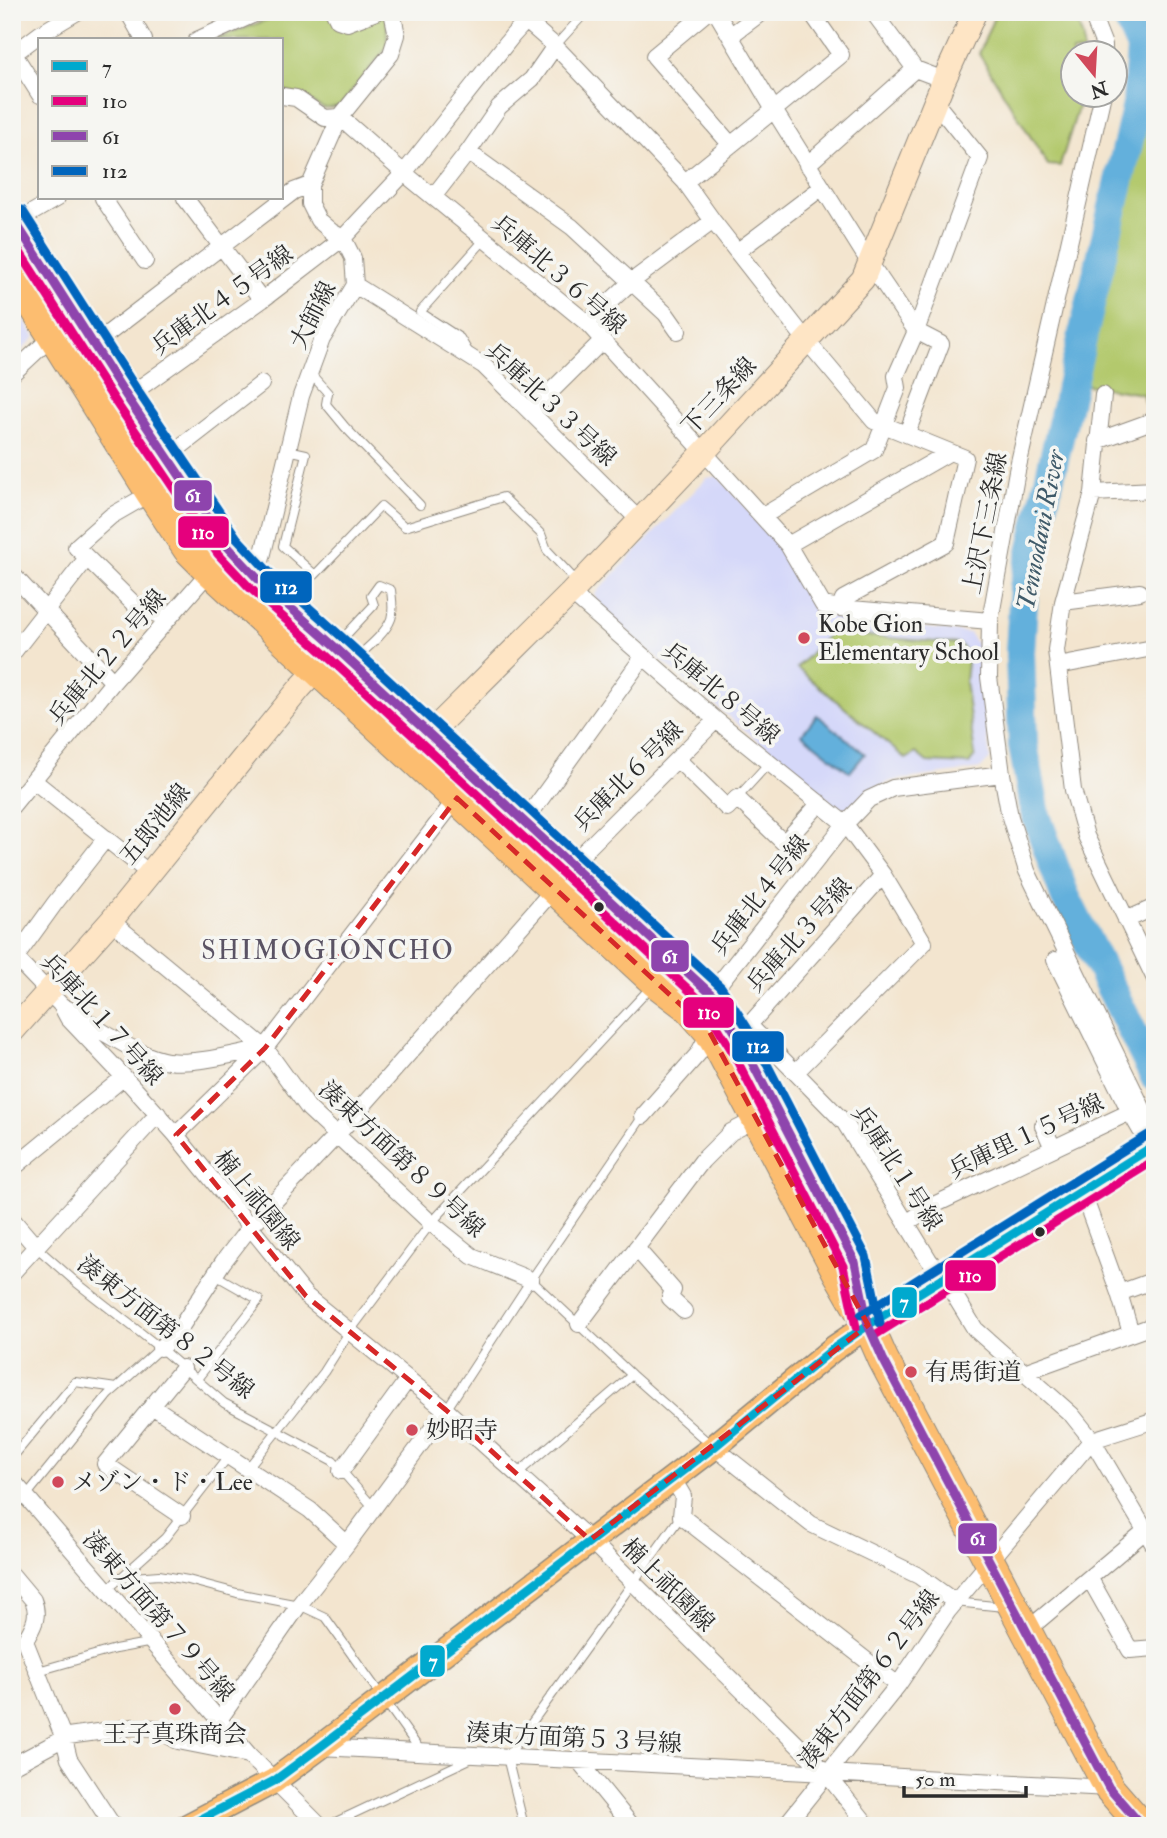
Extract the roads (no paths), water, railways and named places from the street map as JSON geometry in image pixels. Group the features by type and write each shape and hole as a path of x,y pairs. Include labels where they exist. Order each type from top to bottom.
{"highway":[{"path":"14,220 75,335 151,493 188,549 210,571 335,660"},
{"path":"12,271 75,335 127,397 227,546 257,579 419,743 525,821 572,864 724,1017 742,1043 855,1262 868,1325"},
{"path":"419,743 457,798 655,982 688,1007 724,1017"},
{"path":"724,1017 757,1119 868,1325 883,1359 1109,1788 1142,1826"}],"main road":[{"path":"188,1826 274,1781 320,1747 673,1479 833,1349 1155,1146"}],"street":[{"path":"38,92 13,54 77,12"},
{"path":"128,12 143,38"},
{"path":"201,38 258,12"},
{"path":"334,12 338,20 347,23 376,12"},
{"path":"392,12 397,35 391,54 340,117 310,185 310,204 317,220 344,238 404,173 526,15 685,182 806,340 874,421 965,458 946,543 844,599 840,608 990,621"},
{"path":"708,12 654,56 731,145"},
{"path":"716,12 821,188 869,262 916,331 941,344 906,433"},
{"path":"730,36 762,12"},
{"path":"685,182 841,55 811,12"},
{"path":"873,12 915,69 944,80"},
{"name":"下三条線","path":"419,743 575,588 863,279 944,80 975,12"},
{"path":"1091,12 1101,38"},
{"path":"433,197 499,107 532,79 555,46"},
{"path":"807,165 915,69"},
{"path":"284,96 296,98 325,118 340,117"},
{"path":"763,516 874,450 884,426 898,388 896,376 916,331 979,158 935,102"},
{"name":"上沢下三条線","path":"1100,108 1017,471 990,621 989,677 1010,817 1027,871 1150,1124 1155,1146"},
{"name":"兵庫北３６号線","path":"340,117 587,323 788,545 823,605 840,608"},
{"path":"468,152 572,228 666,314 678,331"},
{"path":"284,199 310,185"},
{"path":"738,251 821,188"},
{"path":"14,220 53,200"},
{"path":"104,200 145,261"},
{"path":"186,200 262,300"},
{"path":"12,374 41,346 75,335 221,246 282,200"},
{"path":"587,323 631,282 713,221"},
{"name":"大師線","path":"257,579 301,396 323,339 355,285 353,258 344,238"},
{"name":"兵庫北４５号線","path":"127,397 344,238"},
{"name":"兵庫北３３号線","path":"355,285 484,366 639,520"},
{"path":"530,412 604,340"},
{"path":"167,457 261,384"},
{"path":"1103,395 1093,493 1063,602 1056,650 1073,790 1086,836 1155,979"},
{"path":"1097,441 1155,420"},
{"path":"788,545 950,452"},
{"path":"1093,493 1155,490"},
{"path":"151,493 111,516 76,547 138,608 168,618"},
{"path":"12,654 87,558"},
{"name":"兵庫北２２号線","path":"12,806 113,682 210,571"},
{"path":"12,574 113,682"},
{"name":"兵庫北８号線","path":"575,588 643,657 845,824 883,875 924,943 796,1072"},
{"path":"1063,602 1140,592"},
{"path":"1058,666 1153,648"},
{"path":"525,821 643,657"},
{"name":"五郎池線","path":"12,1032 54,999 111,921 300,688 335,660"},
{"name":"兵庫北６号線","path":"572,864 716,720"},
{"path":"677,759 727,808 737,798 784,843 820,803"},
{"name":"兵庫北４号線","path":"724,1017 845,824 869,799 893,788 1002,774"},
{"path":"34,781 149,873"},
{"path":"176,1135 265,1048 457,798"},
{"path":"14,956 106,838"},
{"name":"兵庫北３号線","path":"724,1017 883,875"},
{"path":"160,1348 177,1333 214,1274 250,1227 336,1136 554,889"},
{"path":"1126,920 1155,907"},
{"name":"湊東方面第８９号線","path":"111,921 265,1048 309,1109 431,1223 472,1256 531,1280"},
{"name":"兵庫北１７号線","path":"14,956 158,1114"},
{"path":"1055,960 1130,1112 1141,1131 1155,1146"},
{"path":"54,999 113,1038 144,1054 167,1061 191,1061 265,1048"},
{"path":"643,1116 698,1054 724,1017"},
{"name":"兵庫北１号線","path":"724,1017 796,1072 845,1123 975,1329 1072,1415 1092,1440 1150,1530 1155,1547"},
{"path":"12,1169 124,1077"},
{"name":"兵庫里１５号線","path":"906,1223 936,1204 1130,1112"},
{"path":"12,1273 158,1114"},
{"name":"楠上祇園線","path":"158,1114 306,1296 446,1410 590,1540 826,1773 868,1826"},
{"path":"579,1324 702,1161 731,1132 757,1119"},
{"path":"1043,1126 1053,1148"},
{"path":"1082,1191 1131,1333"},
{"path":"12,1219 36,1247"},
{"path":"636,1248 673,1290 670,1298 684,1311"},
{"path":"1119,1293 1155,1280"},
{"path":"1024,1372 1155,1325"},
{"path":"182,1516 105,1464 183,1368"},
{"path":"341,1471 408,1379"},
{"path":"152,1406 310,1510 347,1544"},
{"path":"219,1720 299,1605 446,1410"},
{"path":"1092,1440 1155,1420"},
{"name":"湊東方面第６２号線","path":"785,1826 898,1685 955,1602 1092,1440"},
{"path":"714,1447 811,1524 919,1576 955,1602"},
{"path":"673,1479 683,1496 681,1516 898,1685"},
{"name":"湊東方面第７９号線","path":"12,1480 249,1755 320,1826"},
{"path":"1020,1620 1090,1579 1150,1530"},
{"path":"12,1575 34,1602 36,1621 25,1641 64,1739 69,1759 113,1826"},
{"path":"1090,1579 1130,1650 1155,1648"},
{"path":"12,1766 68,1736 134,1727 155,1728 178,1741 249,1755"},
{"name":"湊東方面第５３号線","path":"320,1747 826,1773"},
{"path":"579,1760 632,1826"},
{"path":"826,1773 1109,1788"}],"lane":[{"path":"555,46 586,12"},
{"path":"472,359 460,338 420,312 485,239"},
{"path":"310,373 328,393 326,404 345,427 420,505"},
{"path":"288,450 306,454 283,546 314,575 382,506 405,527 503,497 541,534 547,550 575,588"},
{"path":"380,585 391,590 393,606 390,621 377,638 335,660 346,635 374,605 371,596 380,585"},
{"path":"737,798 769,763"},
{"path":"247,1469 324,1372 350,1331 431,1223 655,982"},
{"path":"446,1410 643,1116"},
{"name":"湊東方面第８２号線","path":"36,1247 225,1403 333,1461 374,1508"},
{"path":"197,1379 259,1300 214,1274"},
{"name":"湊東方面第８９号線","path":"531,1280 714,1447"},
{"path":"26,1496 108,1395 160,1348"},
{"path":"517,1474 632,1375"},
{"path":"12,1458 75,1382 116,1388"},
{"path":"107,1591 165,1538 228,1457"},
{"path":"524,1826 507,1757 681,1516"},
{"name":"湊東方面第７９号線","path":"121,1578 159,1575 188,1580 299,1605 325,1617 421,1753"},
{"path":"955,1602 1020,1620"},
{"path":"38,1671 115,1649 153,1642"},
{"path":"327,1826 478,1755"}],"water":[{"path":"817,715 865,754 850,772 802,734"}],"waterway":[{"path":"1125,12 1149,66"},
{"name":"Tennodani River","path":"1141,49 1137,105 1024,587 1020,652 1023,745 1036,816 1065,896 1155,1077"}],"place":[{"name":"Kobe Gion Elementary School","path":"804,638"},
{"name":"有馬街道","path":"911,1372"},
{"name":"妙昭寺","path":"412,1430"},
{"name":"メゾン・ド・Lee","path":"58,1482"},
{"name":"王子真珠商会","path":"175,1709"}],"district":[{"name":"SHIMOGIONCHO","path":"328,950"}]}
